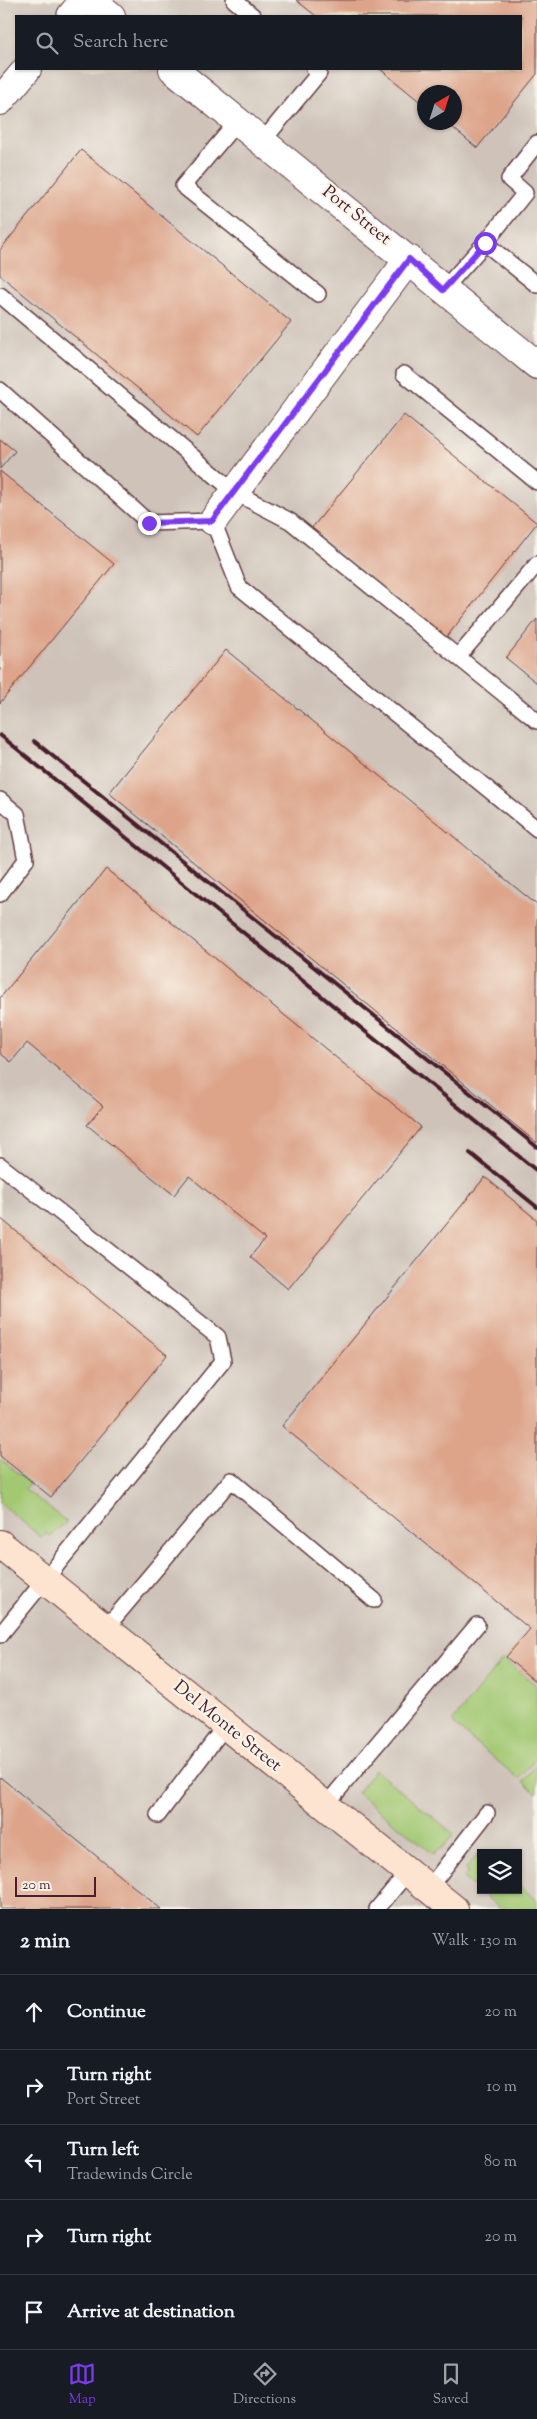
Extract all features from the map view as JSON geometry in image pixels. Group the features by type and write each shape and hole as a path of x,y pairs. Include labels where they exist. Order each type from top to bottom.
{"street":[{"path":"72,15 84,0"},
{"path":"91,0 110,15"},
{"path":"0,101 26,70"},
{"name":"Port Street","path":"174,70 537,365"},
{"path":"212,521 236,493 409,259"},
{"name":"Del Monte Street","path":"0,1544 454,1909"}],"lane":[{"path":"234,0 252,15"},
{"path":"262,142 320,73 316,70"},
{"path":"237,122 183,186 318,294"},
{"path":"443,290 526,193 509,179 537,143"},
{"path":"485,243 537,285"},
{"path":"0,295 236,493 290,521 537,721"},
{"path":"404,374 537,482"},
{"path":"0,390 149,523 212,521 239,587 537,829"},
{"path":"458,657 537,564"},
{"path":"0,800 17,814 26,860 0,894"},
{"path":"0,1165 218,1337 224,1362 0,1635"},
{"path":"105,1629 230,1480 374,1600"},
{"path":"326,1806 477,1626"},
{"path":"158,1815 225,1726"},
{"path":"377,1909 418,1880 487,1814"}],"shaded area":[{"path":"0,0 537,0 537,1909 0,1909"}],"green space":[{"path":"0,1459 30,1483 25,1489 67,1522 49,1536 46,1533 42,1538 0,1503"},
{"path":"503,1659 537,1686 537,1756 519,1779 455,1726 453,1721"},
{"path":"537,1764 537,1793 523,1782"},
{"path":"375,1770 454,1834 441,1849 438,1848 434,1854 357,1793"},
{"path":"477,1855 477,1889 463,1878 468,1873 465,1870"},
{"path":"522,1888 537,1900 537,1909 501,1909 483,1894 522,1894"}],"building":[{"path":"296,0 537,0 537,74 477,148 456,130 462,130 462,85 417,85 417,99 381,70 522,70 522,15 315,15"},
{"path":"81,150 291,322 197,437 0,275 0,250"},
{"path":"404,415 537,523 445,639 311,529"},
{"path":"0,439 15,451 0,469"},
{"path":"0,471 114,564 0,703"},
{"path":"537,619 537,683 506,658"},
{"path":"226,650 537,905 537,1143 109,793"},
{"path":"106,869 421,1127 288,1289 250,1257 265,1239 189,1176 174,1195 87,1125 103,1106 27,1043 11,1062 0,1053 0,998"},
{"path":"485,1177 537,1220 537,1683 506,1657 530,1629 282,1426"},
{"path":"0,1218 167,1355 51,1497 0,1456"},
{"path":"0,1777 161,1909 0,1909"}],"railway":[{"path":"0,735 537,1171"},
{"path":"34,741 537,1147"},
{"path":"470,1153 537,1207"}],"route":[{"path":"149,523 212,521 236,493 409,259 443,290 485,243"}]}
